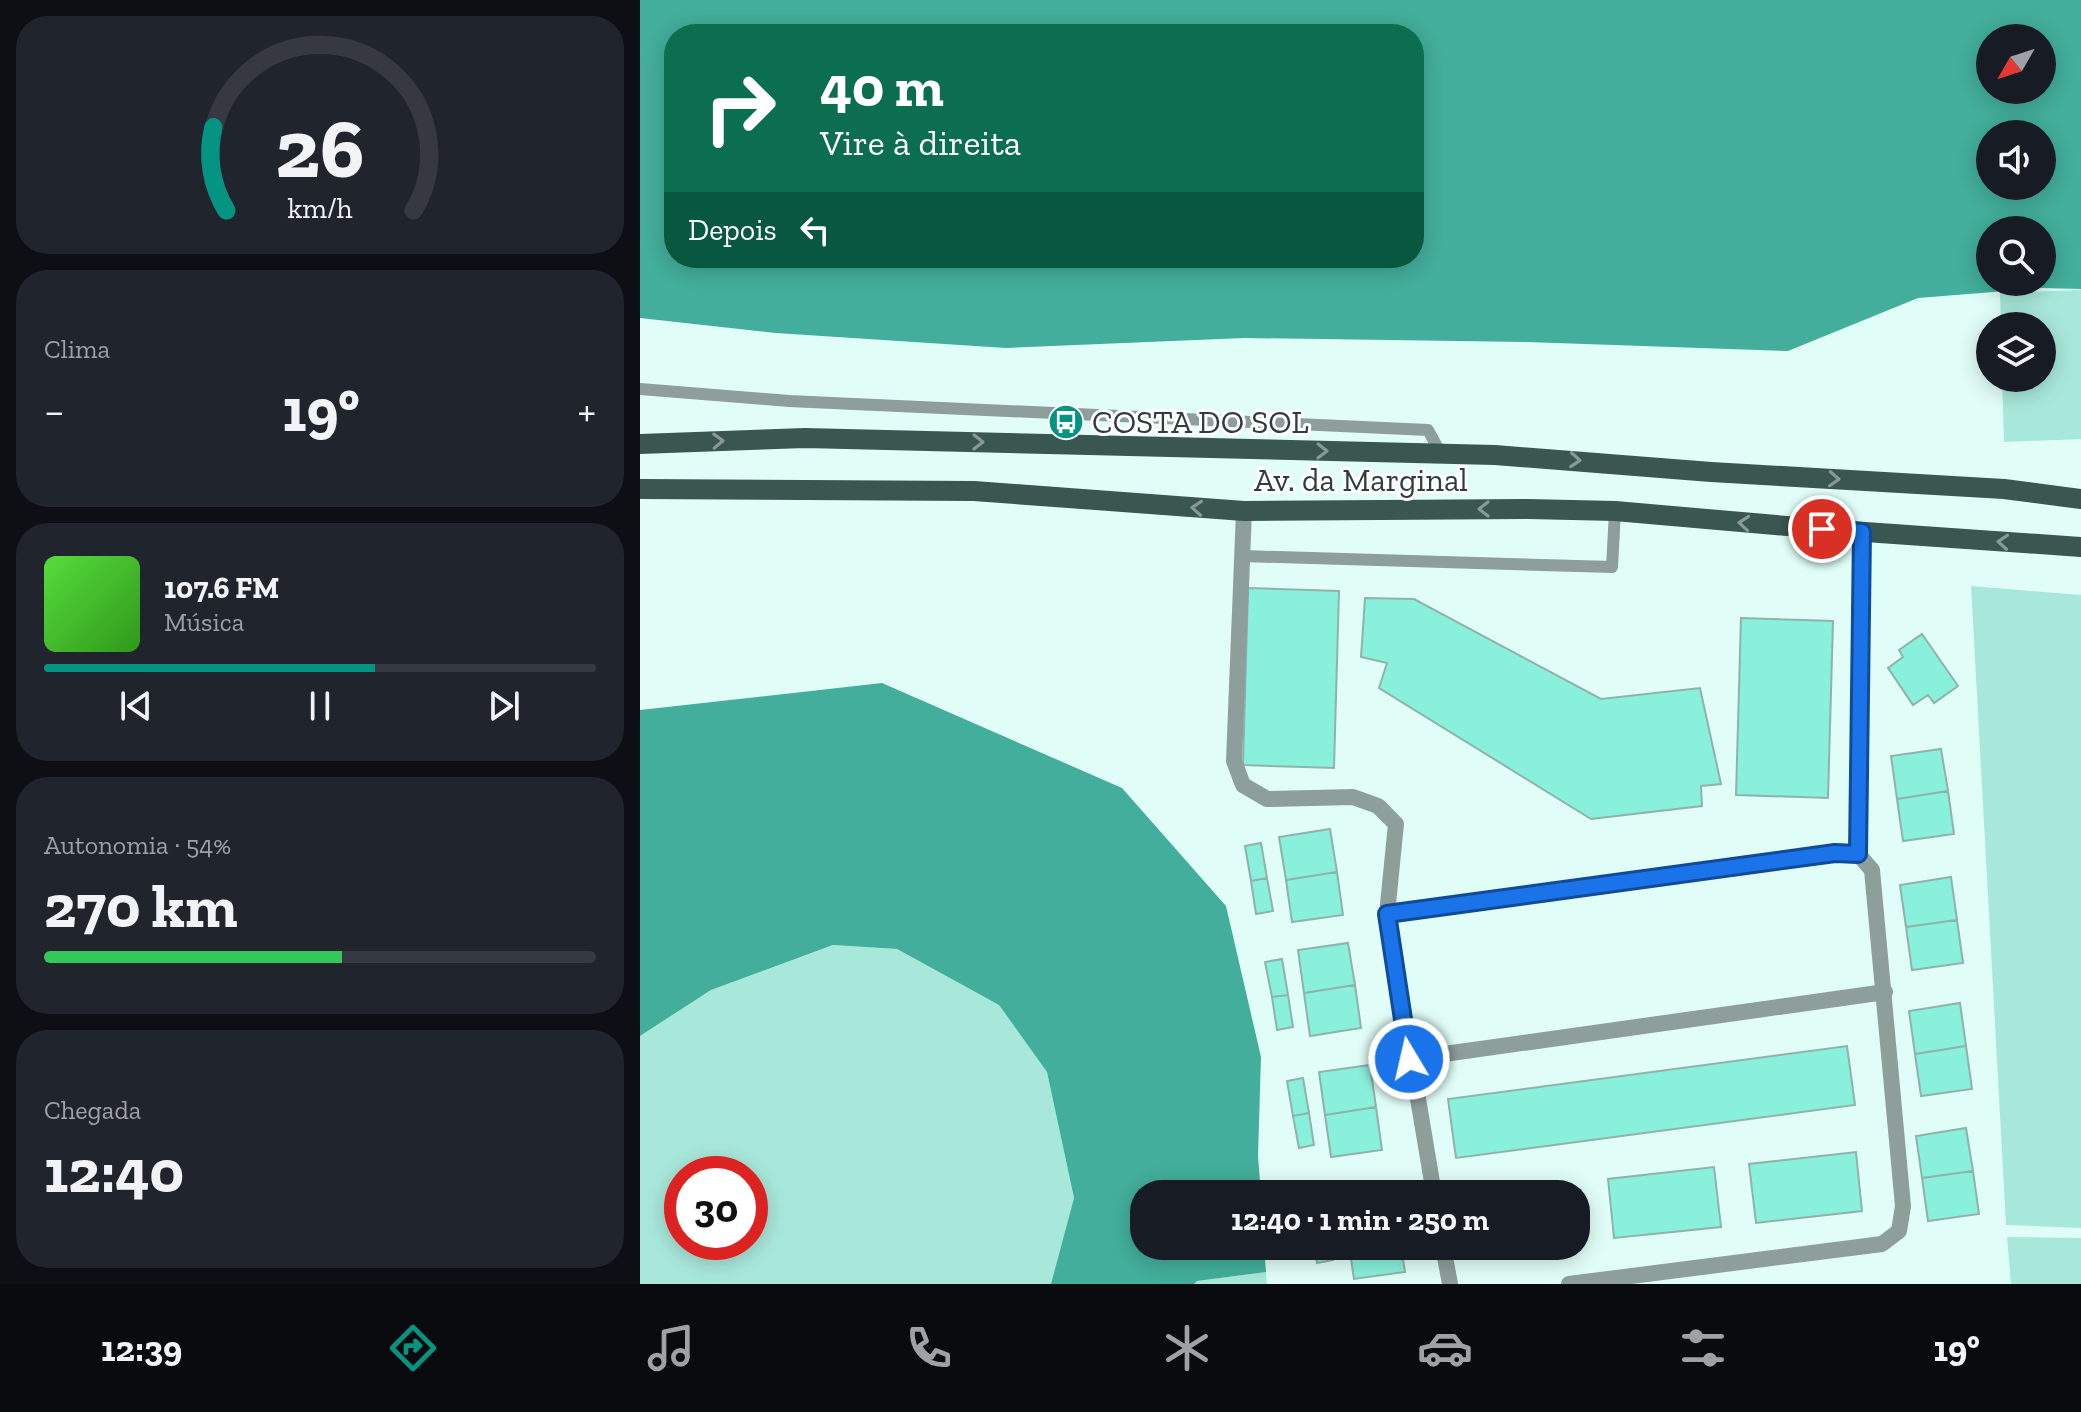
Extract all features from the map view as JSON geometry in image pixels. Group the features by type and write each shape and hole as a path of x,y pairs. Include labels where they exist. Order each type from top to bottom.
{"main road":[{"name":"Av. da Marginal","path":"640,444 805,438 1495,455 1711,472 2004,489 2081,499"},
{"name":"Av. da Marginal","path":"640,489 974,491 1244,511 1615,511 2081,547"}],"street":[{"path":"1244,511 1234,761 1243,785 1267,799 1353,797 1378,806 1396,824 1387,914 1431,1180"},
{"path":"1569,1284 1882,1244 1899,1231 1903,1206 1872,870 1858,854 1862,532"},
{"path":"1387,914 1835,853 1858,854"},
{"path":"1409,1059 1885,992"},
{"path":"1446,1260 1450,1284"}],"lane":[{"path":"640,389 789,401 1428,430 1441,454"},
{"path":"1242,556 1612,567 1615,511"}],"shaded area":[{"path":"640,0 2081,0 2081,289 2056,288 2056,216 1976,216 1976,293 1918,298 1788,351 1527,342 1244,338 1006,348 776,333 640,318"},
{"path":"2081,290 2081,439 2004,442 2002,392 2056,392 2056,312 2001,312 2000,296 2056,296 2056,291"},
{"path":"1971,586 2081,595 2081,1228 2006,1225"},
{"path":"882,683 1122,788 1226,906 1261,1057 1260,1180 1130,1180 1130,1260 1265,1260 1266,1272 1197,1281 1194,1284 1051,1284 1074,1198 1047,1072 999,1005 897,949 833,945 711,990 640,1036 640,710"},
{"path":"833,945 897,949 999,1005 1047,1072 1074,1198 1052,1283 1197,1281 1266,1272 1267,1284 640,1284 640,1036 711,990"},
{"path":"2007,1237 2081,1238 2081,1284 2011,1284"}],"building":[{"path":"1248,588 1339,591 1334,768 1243,765"},
{"path":"1365,598 1414,599 1601,699 1700,688 1721,784 1701,786 1702,806 1591,819 1379,688 1387,663 1361,657"},
{"path":"1741,618 1833,621 1828,798 1736,795"},
{"path":"1922,634 1958,686 1934,703 1928,695 1913,705 1888,668 1903,657 1899,650"},
{"path":"1941,749 1948,791 1897,799 1891,756"},
{"path":"1948,791 1954,834 1903,841 1897,799"},
{"path":"1330,829 1337,872 1286,880 1279,837"},
{"path":"1261,843 1267,878 1251,881 1245,846"},
{"path":"1337,872 1343,915 1292,922 1286,880"},
{"path":"1951,877 1957,920 1906,927 1900,885"},
{"path":"1267,878 1273,911 1256,914 1251,881"},
{"path":"1957,920 1963,963 1912,970 1906,927"},
{"path":"1348,943 1355,985 1304,993 1298,950"},
{"path":"1282,959 1288,995 1272,997 1265,962"},
{"path":"1355,985 1361,1028 1310,1036 1304,993"},
{"path":"1288,995 1293,1027 1277,1030 1272,997"},
{"path":"1960,1003 1966,1046 1915,1054 1909,1011"},
{"path":"1847,1046 1855,1105 1456,1158 1448,1099"},
{"path":"1966,1046 1972,1089 1921,1096 1915,1054"},
{"path":"1370,1065 1376,1107 1325,1115 1319,1072"},
{"path":"1303,1078 1309,1113 1293,1116 1287,1081"},
{"path":"1376,1107 1382,1150 1331,1157 1325,1115"},
{"path":"1309,1113 1314,1145 1299,1148 1293,1116"},
{"path":"1966,1128 1973,1171 1922,1178 1916,1136"},
{"path":"1856,1152 1862,1211 1756,1223 1749,1164"},
{"path":"1714,1167 1721,1227 1614,1238 1608,1179"},
{"path":"1973,1171 1979,1214 1928,1221 1922,1178"},
{"path":"1351,1260 1403,1260 1405,1272 1354,1279"}],"place":[{"name":"COSTA DO SOL","path":"1066,422"}],"route":[{"path":"1409,1059 1387,914 1835,853 1858,854 1862,532 1822,529"}]}
